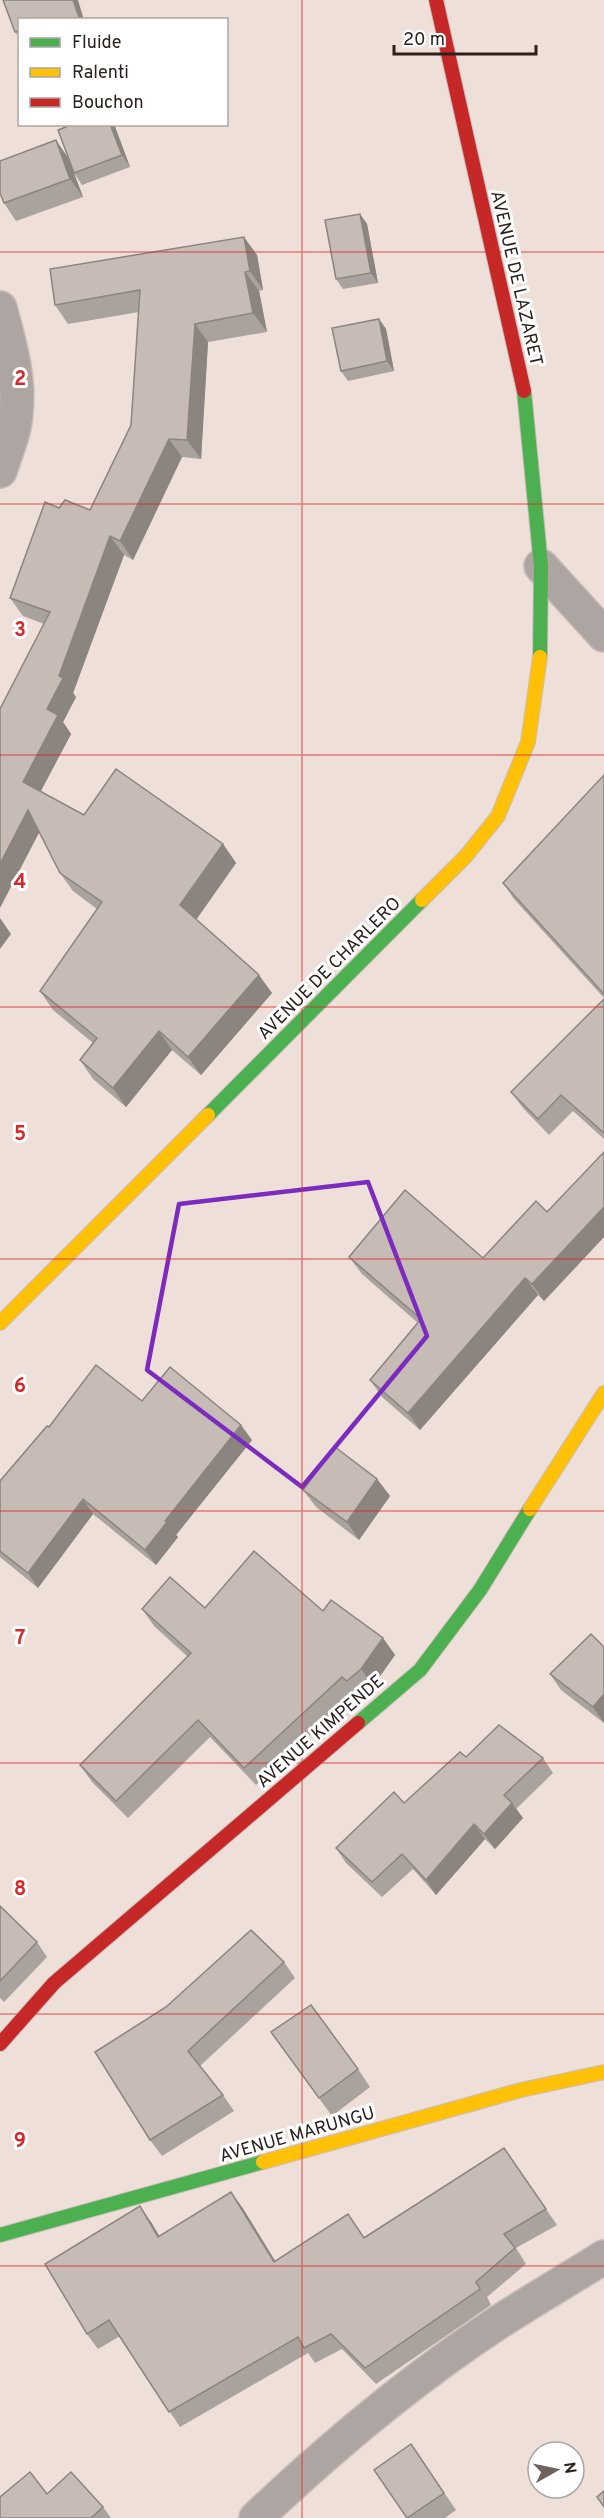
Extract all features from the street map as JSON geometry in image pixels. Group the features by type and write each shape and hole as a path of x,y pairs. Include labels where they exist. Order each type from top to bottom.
{"street":[{"name":"AVENUE DE LAZARET","path":"436,0 524,389 541,567"},
{"path":"0,308 12,353 16,386 16,414 0,471"},
{"path":"541,567 604,635"},
{"name":"AVENUE DE CHARLERO","path":"0,1323 458,864 498,816 528,742 541,647 541,567"},
{"name":"AVENUE KIMPENDE","path":"0,2044 54,1983 420,1670 480,1590 586,1418 604,1393"},
{"name":"AVENUE MARUNGU","path":"0,2235 521,2090 604,2072"},
{"path":"256,2518 295,2482 407,2388 497,2323 604,2257"}],"highlighted area":[{"path":"368,1182 427,1336 302,1487 147,1370 179,1204"}],"building":[{"path":"3,0 73,0 79,18 18,18 18,31 15,32"},
{"path":"111,126 122,155 74,173 58,130 66,127"},
{"path":"56,140 70,179 4,203 0,193 0,161"},
{"path":"360,214 371,273 336,279 325,220"},
{"path":"244,237 250,271 245,272 253,313 195,324 187,440 169,439 120,541 110,536 59,676 63,678 47,709 58,715 23,782 84,815 116,769 223,844 180,905 259,975 188,1057 159,1031 113,1088 80,1060 97,1038 40,991 102,902 60,873 28,810 0,864 0,709 50,612 10,598 45,502 59,508 65,500 90,510 131,425 140,290 55,305 50,269"},
{"path":"379,319 387,361 341,371 332,328"},
{"path":"604,775 604,994 503,883"},
{"path":"604,999 604,1133 561,1095 538,1119 511,1092"},
{"path":"604,1152 604,1207 532,1284 525,1278 408,1413 370,1380 421,1319 349,1257 405,1190 483,1258 536,1201 547,1212"},
{"path":"96,1365 142,1401 170,1367 241,1425 165,1521 167,1522 145,1550 83,1499 28,1573 0,1551 0,1481 47,1426 49,1427"},
{"path":"335,1447 377,1479 347,1522 303,1490"},
{"path":"254,1551 323,1611 331,1600 383,1638 361,1669 347,1681 342,1677 244,1768 198,1720 116,1801 80,1765 191,1653 142,1609 170,1577 205,1608"},
{"path":"591,1634 604,1647 604,1694 593,1707 550,1674"},
{"path":"499,1725 543,1758 504,1795 512,1803 484,1834 474,1824 426,1880 402,1854 372,1882 336,1848 394,1792 404,1803 460,1752 466,1757"},
{"path":"0,1906 37,1942 0,1981"},
{"path":"251,1930 284,1962 188,2051 223,2095 150,2140 95,2052 166,2007"},
{"path":"311,2005 358,2069 319,2098 271,2032"},
{"path":"504,2148 546,2209 504,2234 515,2248 476,2282 480,2289 365,2368 331,2334 304,2348 298,2337 169,2412 109,2320 87,2334 45,2264 140,2206 158,2237 231,2192 274,2262 348,2214 364,2238"},
{"path":"411,2444 444,2493 407,2518 374,2470"},
{"path":"30,2472 47,2494 71,2472 103,2507 91,2518 0,2518 0,2497"},
{"path":"604,2491 604,2507 597,2497"}],"traffic: fast":[{"path":"524,391 541,566 540,657"},
{"path":"208,1115 422,900"},
{"path":"358,1723 420,1670 480,1590 530,1509"},
{"path":"0,2235 263,2162"}],"traffic: slow":[{"path":"422,900 466,856 498,816 528,742 540,657"},
{"path":"0,1323 208,1115"},
{"path":"530,1509 604,1393"},
{"path":"263,2162 521,2090 604,2072"}],"traffic: jam":[{"path":"436,0 524,391"},
{"path":"0,2044 54,1983 358,1723"}]}
